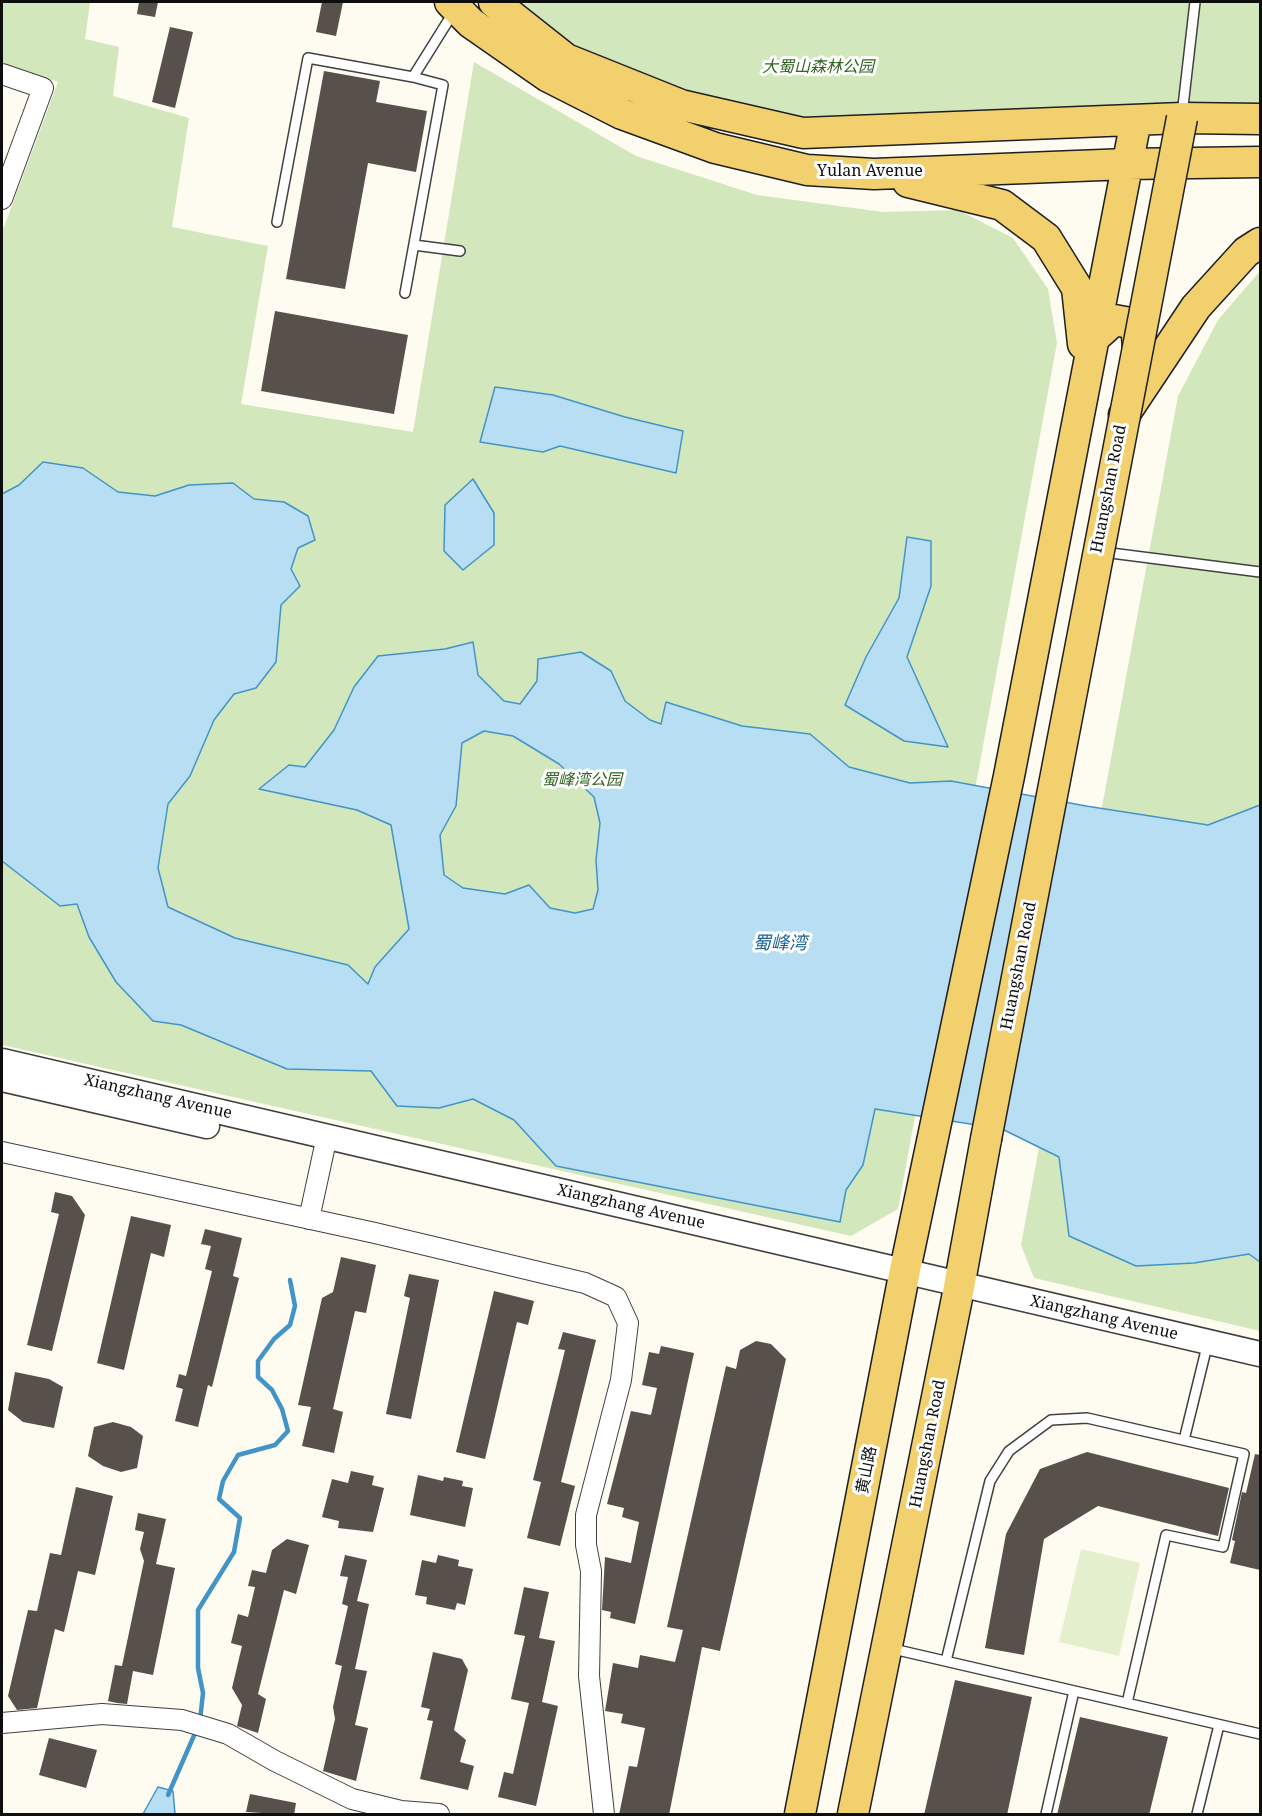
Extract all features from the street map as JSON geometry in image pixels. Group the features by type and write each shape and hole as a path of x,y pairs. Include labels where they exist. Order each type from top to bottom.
{"main road":[{"path":"494,2 566,59 681,105 803,133 1182,118 1260,119"},
{"name":"Yulan Avenue","path":"453,5 471,23 547,76 622,114 715,148 807,170 874,174 1127,164 1260,162"},
{"name":"Huangshan Road","path":"853,1815 958,1291 1097,551 1182,118"},
{"name":"黄山路","path":"800,1815 904,1277 1009,776 1136,120"},
{"path":"874,174 1002,205 1046,238 1077,288 1086,377"},
{"path":"1123,418 1196,307 1246,252 1260,243"},
{"path":"1093,339 1114,320 1136,324 1138,348"}],"street":[{"path":"2,74 43,88 2,199"},
{"name":"Xiangzhang Avenue","path":"2,1061 326,1144 1207,1348 1260,1366"},
{"name":"Xiangzhang Avenue","path":"2,1079 326,1144"},
{"path":"309,1219 326,1144"},
{"path":"2,1152 309,1219 585,1283 616,1297 628,1323 621,1380 586,1515 586,1545 591,1571 589,1676 604,1815"},
{"name":"Xiangzhang Avenue","path":"1207,1348 1260,1354"},
{"path":"2,1723 102,1714 182,1719 228,1734 275,1761 352,1799 401,1810 439,1815"}],"lane":[{"path":"1182,118 1195,2"},
{"path":"413,77 453,5"},
{"path":"277,222 308,58 413,77 443,85 405,294"},
{"path":"414,245 460,251"},
{"path":"1097,551 1260,572"},
{"path":"1184,1440 1207,1348"},
{"path":"946,1661 990,1481 1009,1451 1051,1420 1087,1418 1244,1454 1223,1547 1166,1535 1127,1703"},
{"path":"887,1648 1260,1734"},
{"path":"1046,1815 1074,1691"},
{"path":"1197,1815 1219,1725"}],"green space":[{"name":"蜀峰湾公园","path":"2,2 90,2 85,39 119,47 113,96 189,118 172,227 268,246 241,404 413,432 474,62 636,156 757,195 883,212 958,210 1013,238 1048,289 1057,343 898,1209 851,1236 2,1045 2,232 58,82 2,63"},
{"name":"大蜀山森林公园","path":"494,2 1260,2 1260,119 803,133 566,59"},
{"path":"1260,271 1260,1331 1034,1278 1021,1245 1178,396 1218,320"},
{"path":"1081,1549 1140,1563 1119,1656 1059,1642"}],"water":[{"path":"495,387 553,395 625,417 683,431 676,473 560,446 543,452 480,442"},
{"name":"蜀峰湾","path":"43,462 83,468 118,492 155,496 189,485 233,483 254,499 284,502 308,516 315,540 298,548 291,569 300,586 281,605 276,662 256,688 234,694 214,720 190,776 168,804 158,868 168,907 235,938 348,965 368,984 375,967 409,929 391,825 357,810 259,789 289,765 305,767 334,730 354,687 378,656 445,649 473,642 478,675 504,701 520,704 537,681 538,659 581,652 611,671 625,701 650,720 661,724 666,702 742,726 810,734 849,767 910,783 951,781 1086,806 1208,825 1260,805 1260,1262 1249,1254 1194,1263 1136,1266 1069,1236 1059,1157 1002,1129 875,1109 863,1165 846,1190 840,1222 556,1166 514,1120 473,1099 439,1108 397,1106 371,1071 287,1069 181,1025 153,1021 116,982 89,937 77,904 60,906 2,861 2,494 19,485","holes":["484,731 513,736 559,764 594,797 600,823 596,860 598,890 593,909 575,913 550,908 529,885 505,894 463,888 444,875 440,835 456,806 462,743"]},
{"path":"473,479 494,513 494,545 463,570 444,551 445,505"},
{"path":"907,537 931,541 931,586 907,657 948,747 904,741 845,705 866,657 899,598"},
{"path":"158,1787 173,1791 175,1814 143,1814"}],"building":[{"path":"139,2 158,2 155,17 137,14"},
{"path":"322,2 343,2 336,36 316,32"},
{"path":"170,27 193,32 175,108 152,102"},
{"path":"324,71 380,81 376,102 427,111 416,172 368,163 345,289 286,279"},
{"path":"275,311 408,335 394,414 261,391"},
{"path":"55,1192 72,1196 85,1215 52,1351 27,1345 59,1214 51,1212"},
{"path":"131,1216 171,1225 164,1257 151,1253 124,1370 97,1363"},
{"path":"205,1229 242,1238 233,1276 239,1278 212,1387 208,1385 198,1427 175,1421 183,1389 176,1387 179,1374 186,1376 212,1271 205,1269 211,1246 201,1244"},
{"path":"341,1257 376,1265 366,1313 355,1311 333,1409 343,1412 334,1453 302,1446 311,1407 298,1405 322,1298 333,1292"},
{"path":"409,1274 439,1280 411,1419 386,1414 410,1298 404,1296"},
{"path":"494,1291 534,1301 528,1325 517,1322 485,1459 456,1452"},
{"path":"563,1332 596,1340 561,1482 575,1486 560,1546 527,1538 541,1482 533,1480 565,1350 558,1349"},
{"path":"756,1341 771,1344 786,1359 720,1651 702,1647 669,1815 619,1815 629,1766 637,1767 645,1728 621,1723 623,1714 605,1711 613,1663 638,1668 640,1655 675,1662 683,1630 667,1627 726,1366 736,1369 740,1350"},
{"path":"661,1346 694,1353 635,1624 610,1618 611,1612 602,1610 605,1557 631,1563 639,1522 622,1517 624,1508 607,1504 631,1411 651,1415 657,1388 642,1385 649,1352 659,1354"},
{"path":"15,1372 49,1379 63,1387 54,1428 23,1422 8,1410"},
{"path":"113,1422 131,1427 143,1436 137,1468 121,1472 103,1466 88,1456 94,1427"},
{"path":"1087,1452 1229,1488 1218,1536 1098,1506 1044,1539 1024,1655 985,1648 1006,1534 1040,1469"},
{"path":"1255,1454 1260,1455 1260,1570 1230,1563 1235,1541 1232,1540 1242,1492 1246,1493"},
{"path":"351,1471 374,1476 372,1485 384,1488 373,1532 338,1528 339,1521 322,1517 332,1479 348,1483"},
{"path":"418,1475 443,1481 444,1477 463,1481 462,1486 473,1488 465,1527 410,1515"},
{"path":"76,1487 113,1496 95,1575 78,1571 64,1632 55,1629 37,1708 17,1710 8,1696 28,1610 37,1611 50,1553 61,1555"},
{"path":"138,1513 166,1519 156,1564 175,1568 153,1675 133,1671 127,1704 108,1701 115,1665 122,1666 144,1561 140,1549 144,1532 135,1530"},
{"path":"287,1539 309,1545 296,1594 284,1590 258,1694 266,1699 258,1733 237,1726 242,1705 232,1688 242,1646 231,1643 238,1614 248,1617 255,1587 248,1586 252,1570 266,1573 272,1550"},
{"path":"345,1555 367,1560 357,1601 369,1604 355,1669 367,1671 355,1725 368,1728 356,1781 323,1771 335,1719 333,1707 342,1666 335,1664 348,1606 342,1604 348,1577 340,1576"},
{"path":"438,1555 459,1560 458,1566 473,1569 465,1605 457,1603 455,1610 426,1604 427,1597 415,1595 422,1560 436,1563"},
{"path":"524,1587 549,1592 539,1638 555,1641 542,1702 558,1706 536,1806 498,1797 504,1772 513,1774 529,1703 511,1699 525,1636 514,1634"},
{"path":"433,1652 462,1659 468,1670 454,1730 466,1740 460,1762 474,1766 468,1790 420,1779 433,1721 427,1720 430,1709 421,1707"},
{"path":"955,1680 1032,1697 1007,1815 924,1815"},
{"path":"1080,1717 1168,1737 1149,1815 1057,1815"},
{"path":"49,1738 97,1750 86,1788 39,1775"},
{"path":"250,1794 296,1803 294,1815 246,1812"}],"waterway":[{"path":"200,1720 203,1693 198,1668 198,1610 234,1552 240,1518 219,1499 223,1481 238,1455 275,1445 288,1431 282,1409 272,1390 258,1377 258,1361 274,1339 290,1325 295,1306 290,1280"},
{"path":"168,1795 196,1731"}]}
